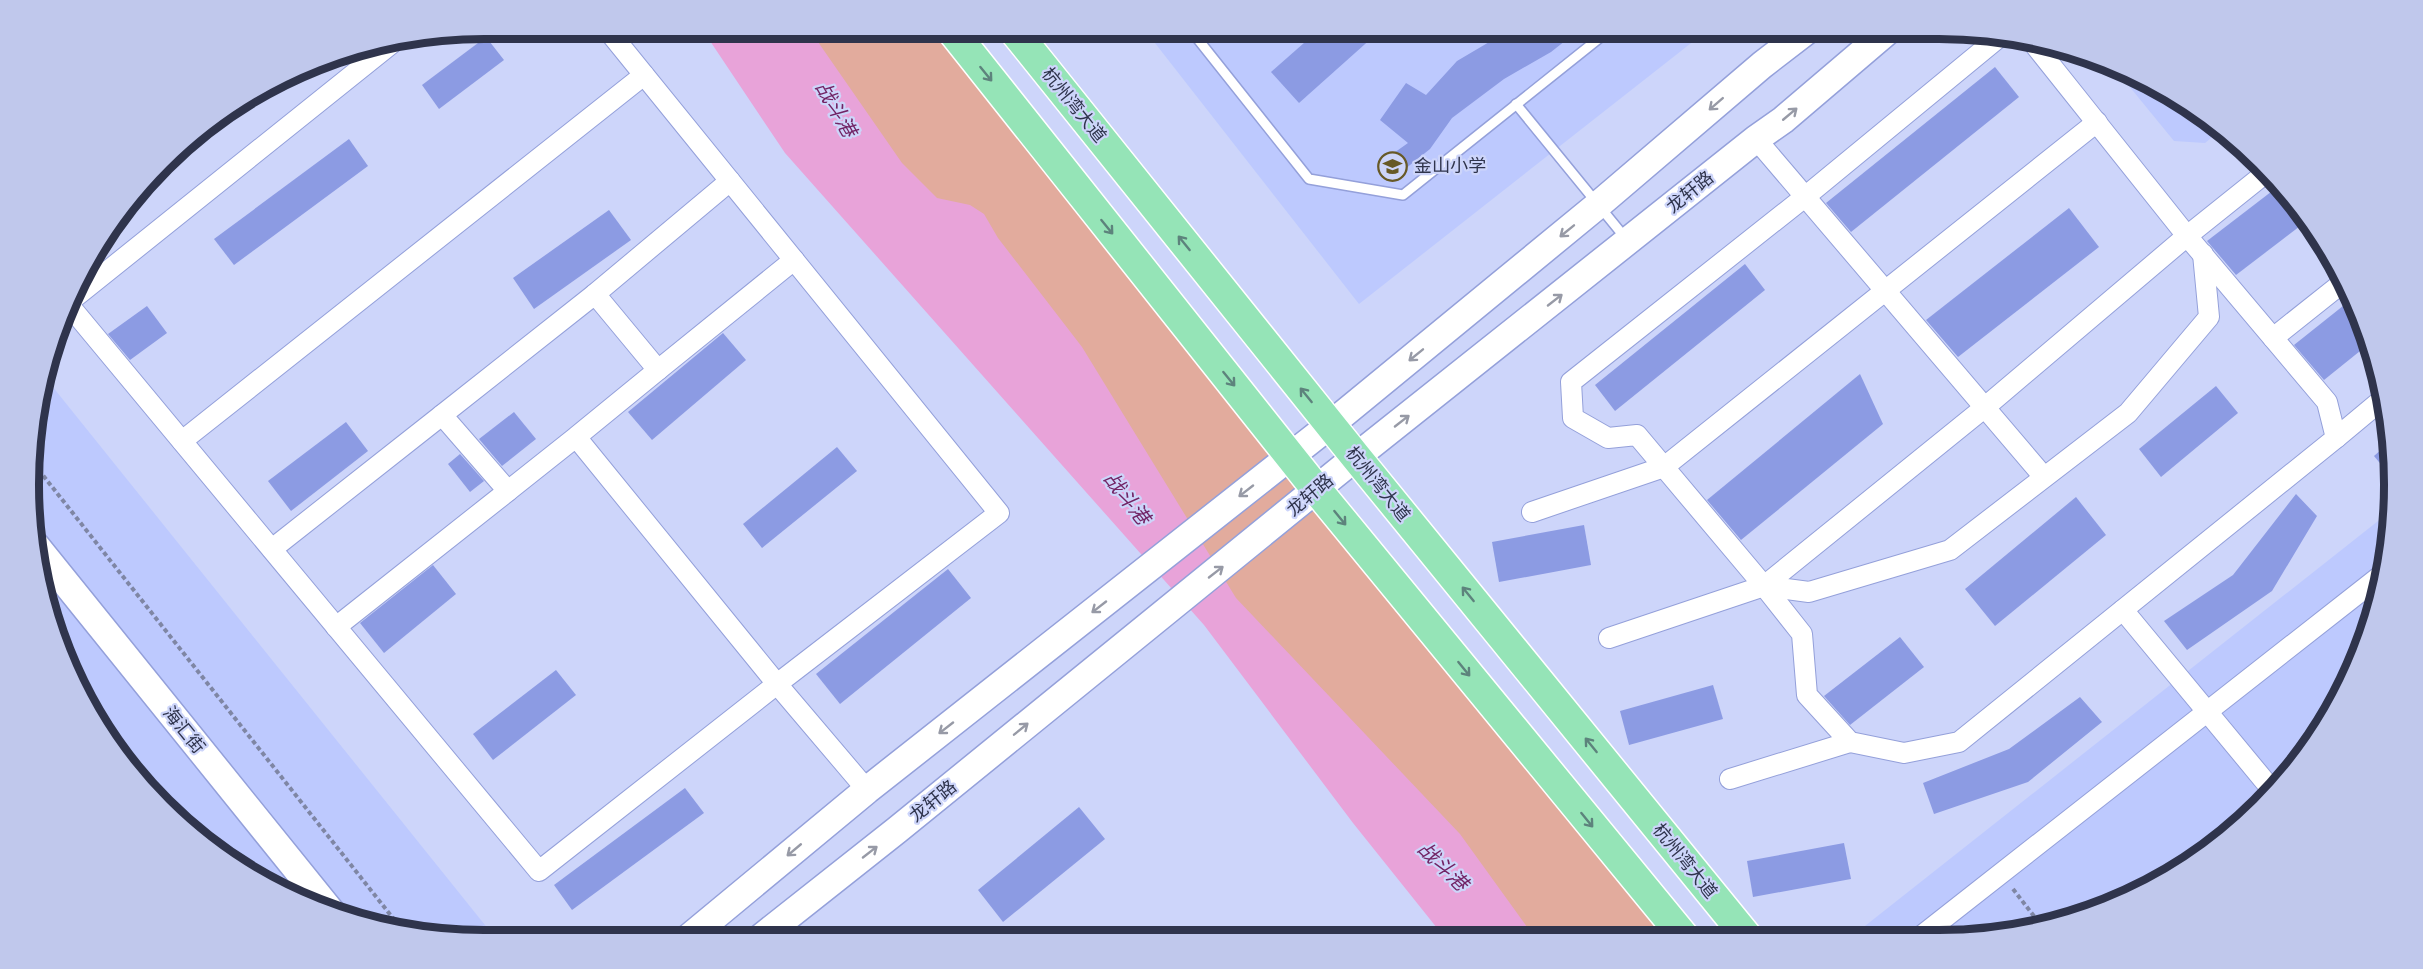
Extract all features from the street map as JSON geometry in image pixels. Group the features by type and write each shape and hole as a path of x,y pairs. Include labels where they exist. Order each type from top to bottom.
{"main road":[{"path":"959,39 1317,490 1678,930"},
{"name":"杭州湾大道","path":"1021,39 1330,425 1741,930"}],"street":[{"path":"74,311 539,871 999,513 615,39"},
{"path":"698,930 867,790 1330,425 1796,39"},
{"name":"龙轩路","path":"771,930 1257,540 1356,457 1756,139 1783,120 1878,39"},
{"path":"1850,742 1807,695 1802,634 1637,435 1608,438 1573,418 1571,382 1806,196 1992,43"},
{"path":"83,291 382,51"},
{"path":"2040,51 2187,236 2327,402 2336,438"},
{"path":"182,441 644,75"},
{"path":"1532,512 1664,467 2097,122"},
{"path":"1756,139 2044,477"},
{"path":"1610,638 1764,586 1984,408 2260,176"},
{"path":"272,549 595,294 729,181"},
{"path":"1764,586 1809,592 1950,550 2128,413 2209,317 2203,254"},
{"path":"336,627 576,437 794,260"},
{"path":"2273,338 2338,287"},
{"path":"595,294 658,370"},
{"path":"1730,779 1850,742 1904,753 1959,742 2376,405"},
{"path":"442,415 508,491"},
{"path":"576,437 777,684 867,790"},
{"name":"海汇街","path":"46,558 320,898"},
{"path":"1929,930 2373,582"},
{"path":"2123,610 2267,784"}],"lane":[{"path":"1198,39 1309,179 1403,195 1598,39"},
{"path":"1516,104 1629,242"}],"path":[{"path":"39,471 395,920"},
{"path":"2002,874 2036,919"}],"shaded area":[{"path":"806,39 938,39 1665,930 1518,930 1229,601"},
{"name":"金山小学","path":"1152,39 1696,39 1359,304"},
{"path":"2124,80 2186,114 2215,135 2205,143 2174,141"},
{"path":"51,384 489,930 426,926 369,915 287,884 213,838 169,800 131,756 85,682 54,600 43,543 39,484 43,426"},
{"path":"2383,517 2369,600 2338,682 2292,756 2254,800 2210,838 2136,884 2054,915 1968,929 1860,930"}],"water":[{"name":"战斗港","path":"709,39 816,39 902,163 937,198 970,205 984,214 998,238 1082,347 1236,598 1460,834 1529,930 1439,930 1353,823 1204,625 785,153"}],"building":[{"path":"483,39 488,39 504,60 439,109 422,85"},
{"path":"1308,39 1371,39 1299,103 1271,72"},
{"path":"1494,39 1563,39 1565,41 1551,52 1504,79 1452,118 1430,149 1395,177 1384,160 1408,143 1380,120 1406,83 1426,95 1457,61"},
{"path":"1995,67 2019,97 1851,232 1826,203"},
{"path":"349,139 368,166 234,265 214,239"},
{"path":"2273,191 2301,225 2236,275 2207,241"},
{"path":"2069,208 2099,247 1958,357 1926,320"},
{"path":"609,210 631,240 534,309 513,278"},
{"path":"1745,264 1765,290 1615,411 1595,385"},
{"path":"2346,304 2363,349 2324,380 2294,345"},
{"path":"147,306 167,333 130,360 108,334"},
{"path":"723,333 746,360 652,440 628,412"},
{"path":"1860,374 1883,424 1741,540 1707,500"},
{"path":"2216,386 2238,413 2161,477 2139,449"},
{"path":"514,412 536,439 502,466 479,439"},
{"path":"346,422 368,451 291,511 268,481"},
{"path":"837,447 857,471 762,548 743,524"},
{"path":"2382,449 2383,467 2374,456"},
{"path":"460,454 484,481 470,492 448,464"},
{"path":"2296,494 2317,516 2272,591 2187,650 2164,621 2233,575"},
{"path":"2076,497 2106,535 1995,626 1965,589"},
{"path":"1584,525 1591,565 1499,582 1492,542"},
{"path":"433,565 456,594 384,653 360,623"},
{"path":"948,569 971,598 840,704 816,674"},
{"path":"1900,637 1924,667 1850,725 1824,696"},
{"path":"556,670 576,695 493,760 473,734"},
{"path":"1713,685 1723,719 1629,745 1620,711"},
{"path":"2080,697 2102,722 2028,782 1934,814 1923,783 2009,749"},
{"path":"685,788 704,813 572,910 554,885"},
{"path":"1079,807 1105,839 1003,922 978,890"},
{"path":"1844,843 1851,879 1753,897 1747,861"}],"place":[{"name":"金山小学","path":"1393,166"}]}
